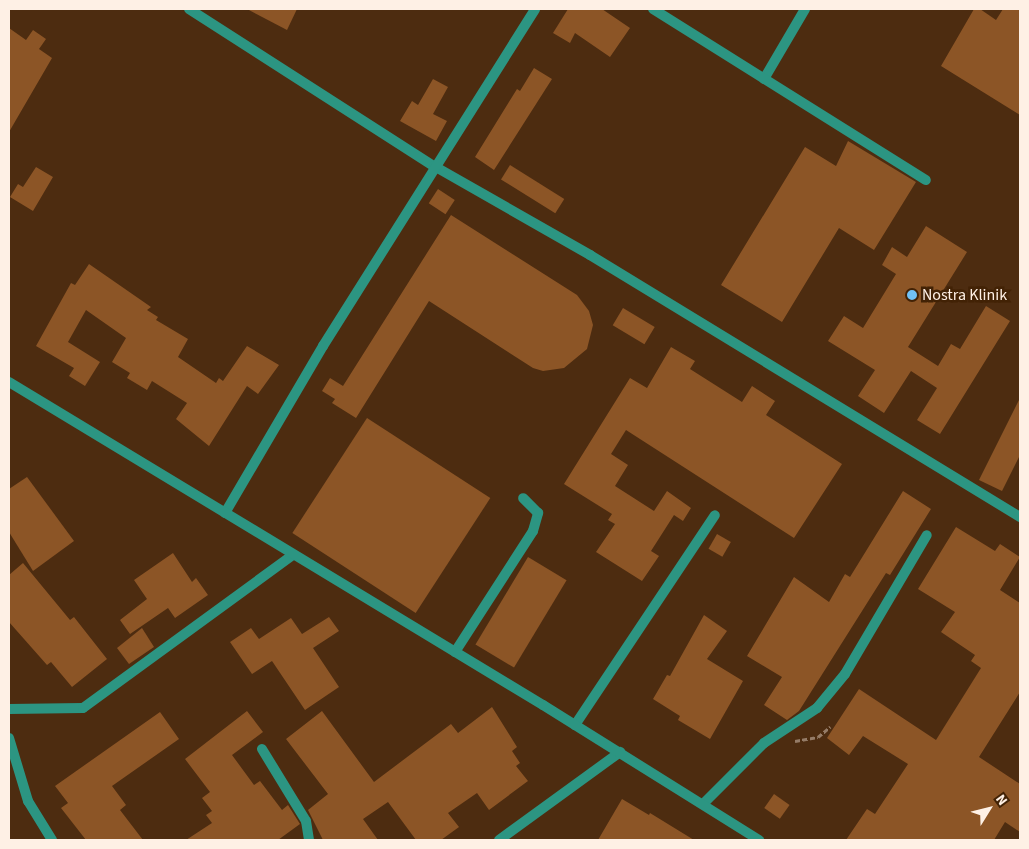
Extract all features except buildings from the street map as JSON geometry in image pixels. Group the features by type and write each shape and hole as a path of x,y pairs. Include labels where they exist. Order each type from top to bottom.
{"street":[{"path":"189,9 434,166 590,255 1020,517"},
{"path":"225,514 323,346 434,166 535,9"},
{"path":"653,9 926,180"},
{"path":"764,79 805,9"},
{"path":"9,382 620,752 759,840"},
{"path":"455,652 533,531 538,513 523,498"},
{"path":"575,725 715,515"},
{"path":"703,804 764,743 818,708 845,674 926,536"},
{"path":"9,709 83,708 294,555"},
{"path":"9,738 28,801 52,840"},
{"path":"262,749 306,821 309,840"},
{"path":"499,840 620,752"}],"place":[{"name":"Nostra Klinik","path":"912,295"}]}
